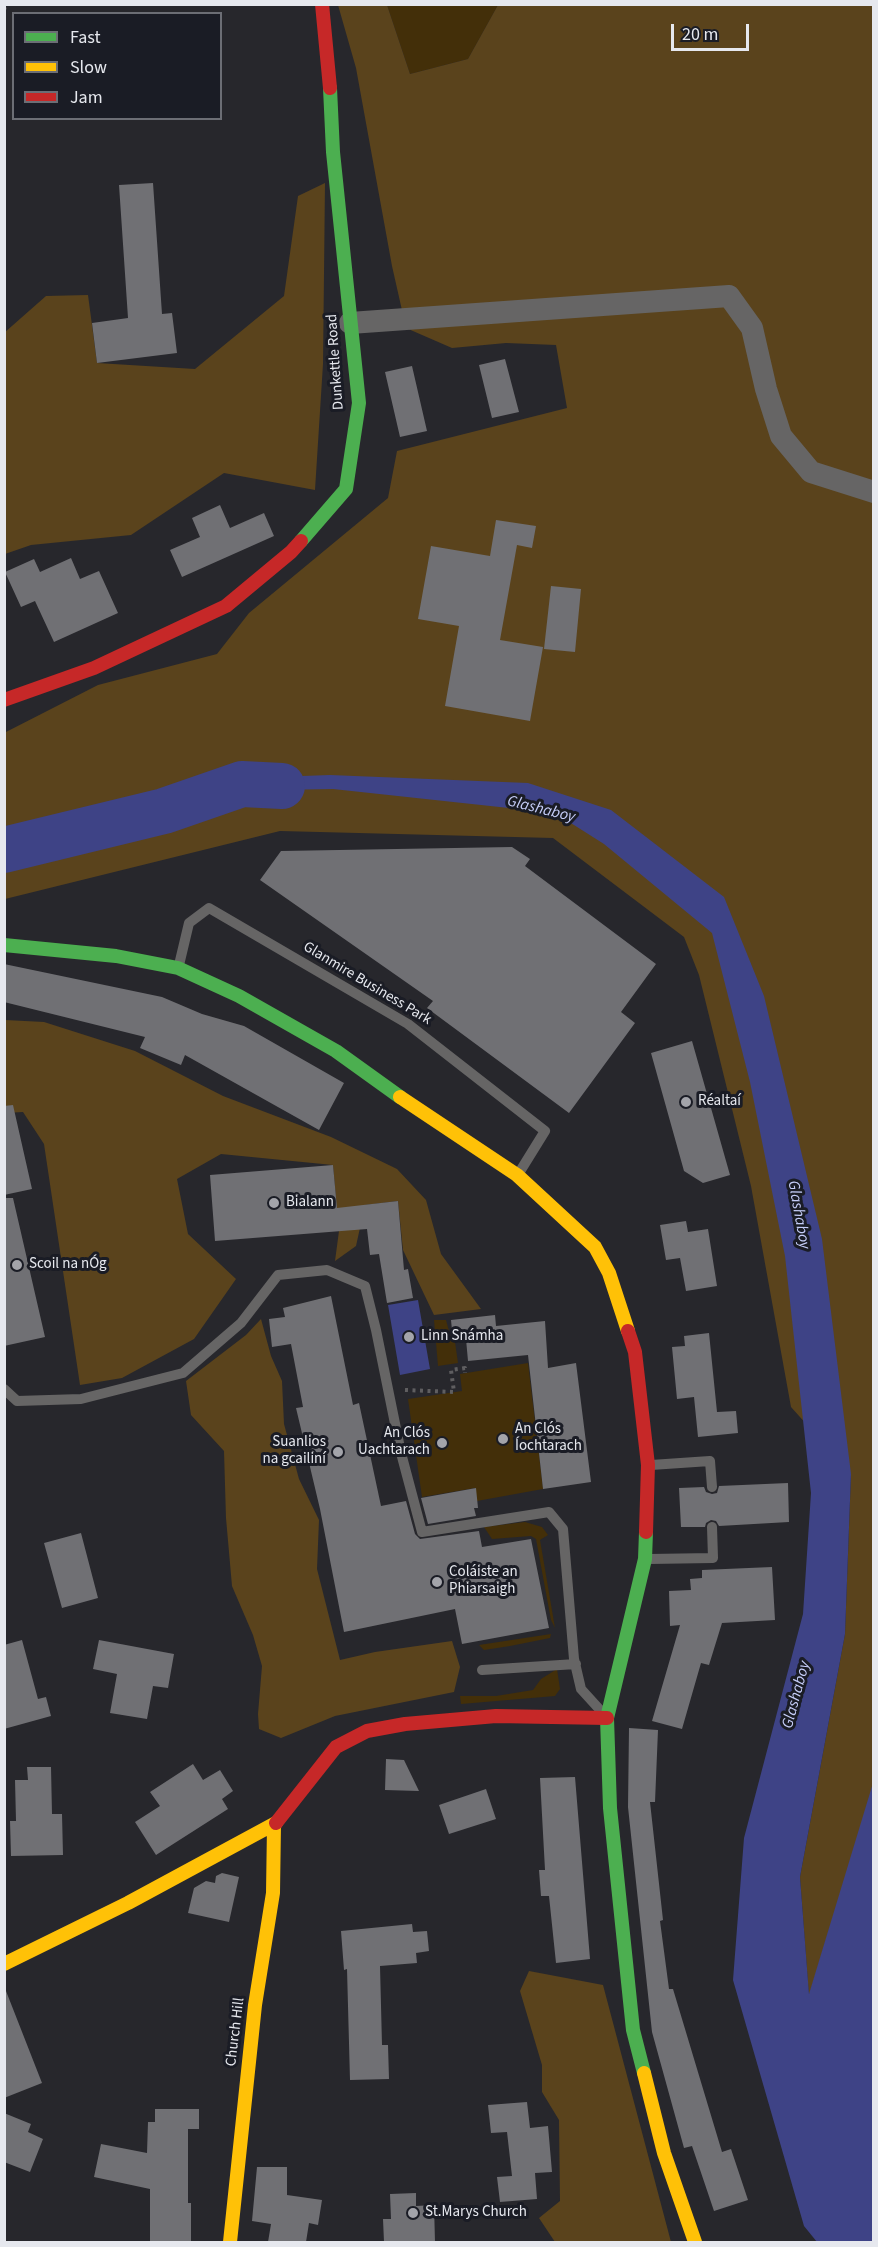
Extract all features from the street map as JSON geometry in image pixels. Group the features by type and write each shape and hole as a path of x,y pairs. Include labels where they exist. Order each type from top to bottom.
{"street":[{"name":"Dunkettle Road","path":"4,700 94,668 226,606 291,552 346,489 359,403 333,152 328,55 322,4"},
{"path":"350,323 729,296 752,328 766,389 781,436 811,472 873,492"},
{"path":"4,945 116,956 178,968 239,996 336,1051 376,1082 517,1175 595,1247 609,1273 635,1352 648,1465 645,1559 607,1718 610,1808 633,2030 664,2153 694,2242"},
{"path":"4,1964 128,1903 274,1825 336,1747 367,1731 405,1724 496,1716 607,1718"},
{"name":"Church Hill","path":"230,2242 255,2005 273,1893 274,1825"}],"lane":[{"name":"Glanmire Business Park","path":"178,968 189,923 209,908 408,1024 545,1131 517,1175"},
{"path":"4,1389 17,1401 81,1399 183,1373 241,1323 278,1275 327,1270 365,1286 401,1453 422,1532 549,1512 563,1529 576,1664 581,1689 607,1718"},
{"path":"648,1465 710,1461 712,1487"},
{"path":"645,1559 713,1558 712,1527"},
{"path":"482,1670 576,1664"}],"path":[{"path":"4,10 6,4"},
{"path":"388,1390 454,1392 451,1370 465,1368 465,1373"}],"shaded area":[{"path":"338,5 387,5 410,74 468,59 498,5 873,5 874,1783 809,1996 800,1877 845,1634 851,1474 791,1407 751,1186 699,975 684,937 553,838 280,831 5,899 4,733 98,685 217,654 249,613 388,498 397,451 567,408 556,345 506,343 452,348 406,328 392,266 356,68"},
{"path":"387,5 498,5 468,59 410,74"},
{"path":"325,183 323,364 315,490 224,473 131,535 31,545 5,554 4,333 46,296 88,295 97,363 195,369 284,296 298,196"},
{"path":"5,1020 44,1022 135,1051 223,1096 331,1137 397,1169 426,1200 441,1254 481,1309 434,1315 403,1250 398,1201 365,1205 356,1246 335,1261 339,1231 333,1165 221,1154 177,1179 188,1234 236,1279 194,1339 122,1378 80,1385 44,1144 23,1112 5,1113"},
{"path":"261,1319 271,1356 282,1381 284,1424 299,1479 319,1520 317,1569 340,1660 375,1652 452,1641 460,1667 454,1692 335,1716 281,1738 259,1729 262,1666 253,1635 232,1586 226,1518 224,1451 191,1415 186,1381 246,1335"},
{"path":"434,1320 446,1320 452,1342 455,1342 458,1363 438,1366"},
{"name":"An Clós Íochtarach","path":"528,1363 543,1489 477,1501 475,1488 422,1497 408,1399 462,1391 460,1374"},
{"path":"525,1522 542,1527 548,1535 540,1540 555,1628 551,1620 536,1539 531,1536 492,1539 484,1527"},
{"path":"551,1634 550,1638 484,1650 479,1645"},
{"path":"557,1669 560,1689 555,1696 461,1704 460,1696 496,1696 533,1690 541,1679"},
{"path":"529,1971 603,1985 671,2242 555,2242 539,2218 560,2201 559,2120 542,2092 542,2065 520,1991"}],"water":[{"path":"330,775 528,783 611,810 724,897 764,996 822,1239 851,1474 845,1634 800,1877 809,1994 873,1783 873,2242 817,2242 804,2226 733,1980 744,1838 803,1614 811,1493 785,1256 750,1082 712,933 604,844 555,813 333,789 220,791 5,850 5,831 218,779"},
{"name":"Linn Snámha","path":"418,1300 430,1369 400,1375 388,1305"}],"building":[{"path":"153,183 162,314 172,313 177,353 97,363 92,323 128,318 119,185"},
{"path":"505,359 519,412 492,418 479,365"},
{"path":"412,366 427,431 400,437 385,372"},
{"path":"220,505 230,528 264,513 274,536 182,577 170,550 200,537 192,518"},
{"path":"496,520 536,526 532,548 517,545 500,640 543,647 530,721 445,706 459,626 418,619 431,546 490,556"},
{"path":"71,558 80,579 99,571 118,613 54,642 35,601 21,607 5,572 34,559 40,572"},
{"path":"551,586 581,589 575,652 544,649"},
{"path":"512,847 530,859 525,866 656,964 621,1012 635,1023 569,1113 427,1008 433,1001 260,880 281,851"},
{"path":"4,964 162,997 202,1014 244,1026 344,1083 319,1130 185,1055 181,1065 140,1048 145,1037 4,1002"},
{"path":"692,1041 730,1175 703,1183 684,1171 651,1053"},
{"path":"13,1105 32,1189 4,1195 4,1106"},
{"name":"Bialann","path":"333,1165 337,1208 398,1201 404,1270 408,1269 413,1298 387,1303 379,1254 370,1255 367,1229 215,1241 210,1175"},
{"name":"Scoil na nÓg","path":"4,1198 13,1198 45,1337 4,1346"},
{"path":"686,1221 688,1232 708,1229 717,1286 686,1291 680,1258 666,1260 660,1225"},
{"path":"331,1296 353,1405 359,1403 381,1506 406,1501 415,1534 420,1539 479,1531 482,1547 531,1539 549,1628 462,1644 455,1609 344,1632 320,1509 296,1408 303,1407 291,1344 272,1347 269,1319 285,1317 283,1308"},
{"path":"495,1315 496,1326 545,1321 548,1368 576,1363 591,1482 543,1489 528,1355 468,1361 466,1339 453,1340 451,1320"},
{"path":"709,1333 717,1412 736,1411 738,1433 698,1437 694,1397 677,1399 672,1347 685,1346 684,1336"},
{"path":"788,1483 789,1522 719,1526 716,1521 711,1520 706,1523 705,1527 681,1527 679,1488 704,1487 706,1492 712,1494 717,1493 719,1486"},
{"path":"476,1488 478,1508 474,1508 476,1516 428,1524 421,1498"},
{"path":"81,1533 98,1598 62,1608 44,1543"},
{"path":"772,1567 775,1620 722,1623 709,1665 701,1663 682,1729 652,1721 680,1625 670,1626 669,1591 691,1590 690,1579 702,1578 702,1570"},
{"path":"22,1640 38,1699 46,1697 51,1716 4,1729 4,1645"},
{"path":"99,1640 174,1654 168,1688 153,1686 147,1719 110,1713 117,1674 93,1669"},
{"path":"629,1728 658,1730 655,1802 650,1802 663,1920 660,1921 669,1989 673,1989 722,2152 731,2149 748,2200 714,2211 692,2146 684,2148 652,2032 628,1807"},
{"path":"386,1759 404,1760 419,1791 385,1790"},
{"path":"193,1764 203,1780 220,1770 233,1791 222,1799 228,1809 156,1855 135,1822 160,1806 150,1792"},
{"path":"27,1767 51,1767 52,1814 62,1814 63,1855 11,1856 10,1821 16,1821 15,1780 28,1780"},
{"path":"575,1777 590,1959 556,1963 549,1896 541,1896 539,1870 545,1870 540,1778"},
{"path":"486,1789 496,1819 449,1834 439,1805"},
{"path":"222,1873 239,1877 229,1922 188,1913 194,1888 206,1881 215,1883 216,1876"},
{"path":"412,1924 413,1932 427,1931 429,1951 416,1953 417,1963 380,1966 382,2045 388,2045 389,2079 350,2080 347,1969 344,1970 341,1931"},
{"path":"6,1991 42,2083 4,2098 4,1992"},
{"path":"527,2102 530,2128 548,2126 552,2172 535,2173 537,2199 500,2202 497,2177 512,2176 507,2132 491,2133 488,2105"},
{"path":"155,2109 199,2109 199,2129 188,2129 188,2203 191,2203 191,2242 150,2242 150,2189 94,2177 101,2144 147,2153 148,2122 155,2122"},
{"path":"4,2113 31,2124 28,2132 43,2139 30,2172 4,2162"},
{"path":"257,2167 287,2167 287,2195 322,2200 318,2225 309,2223 306,2242 268,2242 271,2224 252,2221"},
{"name":"St.Marys Church","path":"416,2193 416,2206 434,2205 435,2242 384,2242 383,2219 391,2219 390,2194"}],"waterway":[{"name":"Glashaboy","path":"4,850 164,811 242,784 282,786"}],"traffic: fast":[{"path":"301,541 346,489 359,403 333,152 330,88"},
{"path":"4,945 116,956 178,968 239,996 336,1051 400,1097"},
{"path":"644,2073 633,2030 610,1808 607,1718 645,1559 646,1532"}],"traffic: slow":[{"path":"400,1097 517,1175 595,1247 609,1273 628,1331"},
{"path":"4,1964 128,1903 276,1823"},
{"path":"230,2242 255,2005 273,1893 274,1825"},
{"path":"644,2073 664,2153 695,2242"}],"traffic: jam":[{"path":"322,4 330,88"},
{"path":"4,700 94,668 226,606 301,541"},
{"path":"628,1331 635,1352 648,1465 646,1532"},
{"path":"276,1823 336,1747 367,1731 405,1724 496,1716 607,1718"}],"place":[{"name":"Réaltaí","path":"686,1102"},
{"name":"Bialann","path":"274,1203"},
{"name":"Scoil na nÓg","path":"17,1265"},
{"name":"Linn Snámha","path":"409,1337"},
{"name":"An Clós Íochtarach","path":"503,1439"},
{"name":"An Clós Uachtarach","path":"442,1443"},
{"name":"Suanlios na gcailiní","path":"338,1452"},
{"name":"Coláiste an Phiarsaigh","path":"437,1582"},
{"name":"St.Marys Church","path":"413,2213"}]}
